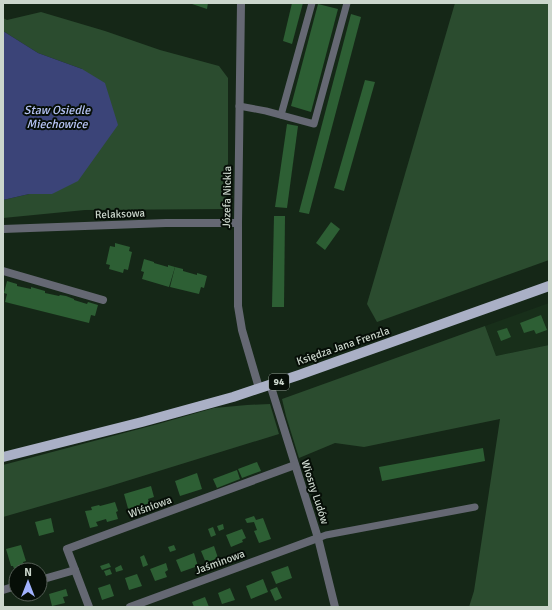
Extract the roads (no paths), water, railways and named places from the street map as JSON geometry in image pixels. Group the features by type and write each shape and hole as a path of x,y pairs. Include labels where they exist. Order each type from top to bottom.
{"main road":[{"name":"Księdza Jana Frenzla","path":"3,457 233,397 549,286"}],"street":[{"name":"Józefa Nickla","path":"241,3 238,306 242,330 258,388"},
{"name":"Relaksowa","path":"3,229 166,223 238,223"},
{"path":"3,271 103,300"},
{"name":"Wiosny Ludów","path":"270,384 318,538 335,607"},
{"name":"Wiśniowa","path":"75,570 67,549 295,465"},
{"name":"Jaśminowa","path":"130,607 318,538"},
{"path":"48,578 75,570 89,607"}],"lane":[{"path":"281,115 312,3"},
{"path":"239,106 314,124 348,3"},
{"path":"318,538 326,535 475,507"}],"water":[{"name":"Staw Osiedle Miechowice","path":"3,31 38,53 82,69 105,83 118,125 78,181 52,194 29,194 3,200"}]}
